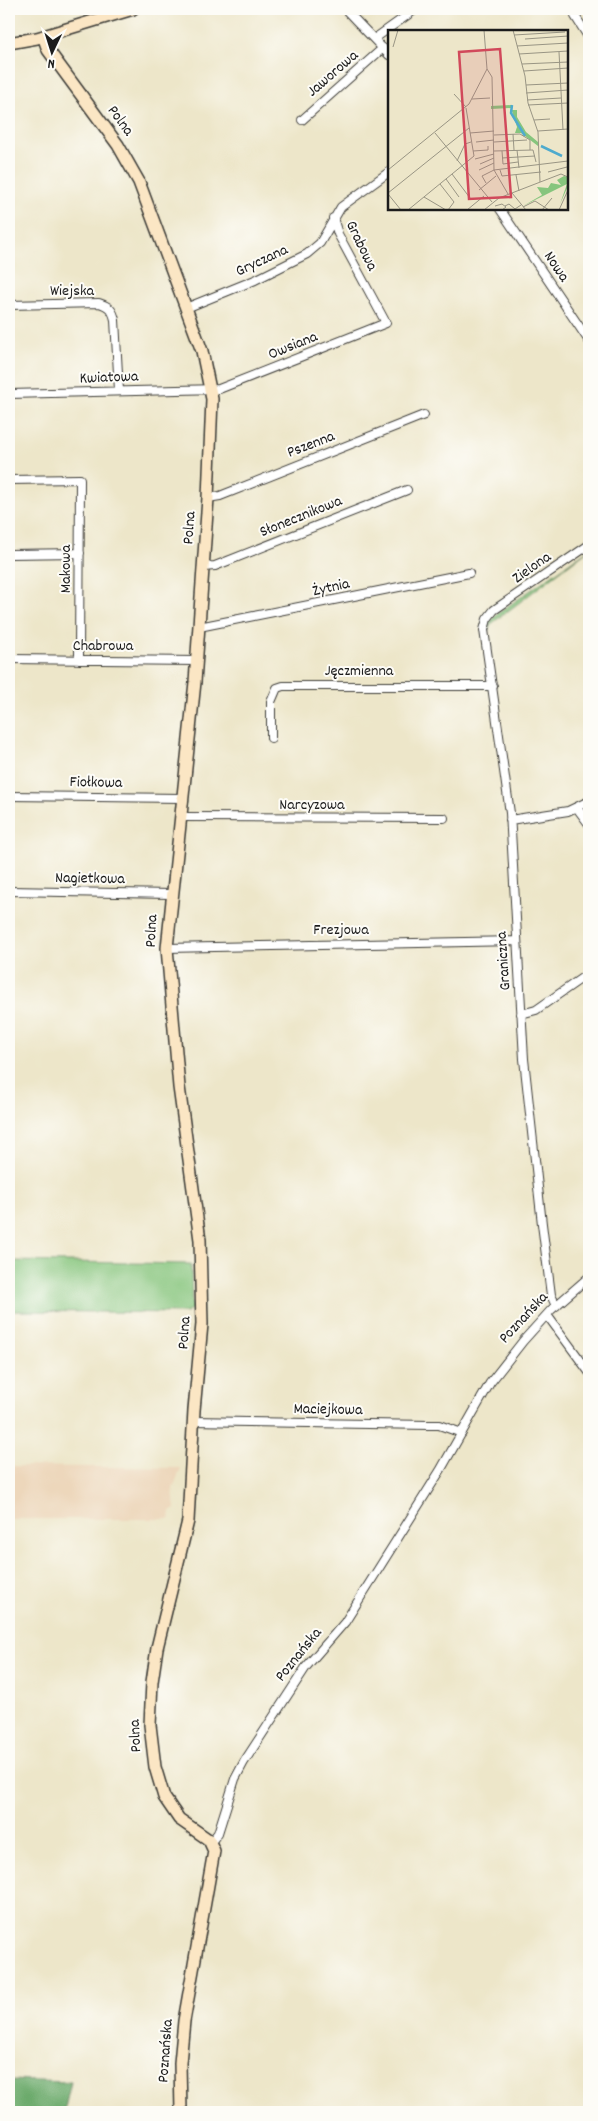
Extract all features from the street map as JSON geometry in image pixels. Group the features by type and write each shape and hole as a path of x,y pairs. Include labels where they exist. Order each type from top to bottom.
{"street":[{"path":"9,44 133,9"},
{"path":"345,9 388,54"},
{"path":"374,39 416,9"},
{"path":"575,16 589,38"},
{"name":"Polna","path":"42,36 51,54 118,145 136,174 202,351 211,390 212,421 197,661 171,894 167,948 178,1080 202,1256 202,1331 193,1421 188,1521 155,1659 150,1732 156,1772 167,1803 179,1819 211,1842"},
{"name":"Jaworowa","path":"302,120 383,48"},
{"name":"Grabowa","path":"386,323 338,234 333,218 341,207 388,173"},
{"name":"Nowa","path":"501,210 589,341"},
{"name":"Gryczana","path":"186,308 255,280 307,254 320,243 333,218"},
{"name":"Wiejska","path":"9,305 99,303 107,306 115,320 119,391"},
{"name":"Owsiana","path":"211,390 239,383 386,323"},
{"name":"Kwiatowa","path":"9,394 211,390"},
{"name":"Pszenna","path":"208,498 220,496 424,415"},
{"name":"Makowa","path":"9,480 80,479 78,660"},
{"name":"Słonecznikowa","path":"204,567 216,566 407,490"},
{"name":"Zielona","path":"490,615 589,545"},
{"path":"9,554 80,554"},
{"name":"Żytnia","path":"199,627 300,609 469,573"},
{"name":"Graniczna","path":"490,615 484,630 510,820 524,1059 551,1295 556,1306"},
{"name":"Chabrowa","path":"9,659 197,661"},
{"name":"Jęczmienna","path":"271,738 271,702 277,688 283,686 493,686"},
{"name":"Fiołkowa","path":"9,796 182,798"},
{"path":"510,820 561,812 577,808 589,801"},
{"path":"577,808 589,824"},
{"name":"Narcyzowa","path":"180,817 444,818"},
{"name":"Nagietkowa","path":"9,891 171,894"},
{"name":"Frezjowa","path":"167,948 516,941"},
{"path":"521,1014 540,1008 589,972"},
{"name":"Poznańska","path":"181,2112 183,2031 214,1854 211,1842 218,1832 232,1788 244,1762 306,1667 345,1622 500,1368 556,1306 589,1277"},
{"path":"547,1316 589,1372"},
{"name":"Maciejkowa","path":"193,1421 428,1424 439,1425 462,1433"}],"shaded area":[{"path":"9,1466 181,1468 173,1488 175,1509 171,1511 170,1519 9,1519"}],"green space":[{"path":"589,549 491,624 488,632 489,623 497,614"},
{"path":"9,1261 191,1264 192,1309 186,1313 9,1311"},
{"path":"9,2080 71,2082 64,2112 9,2112"}]}
